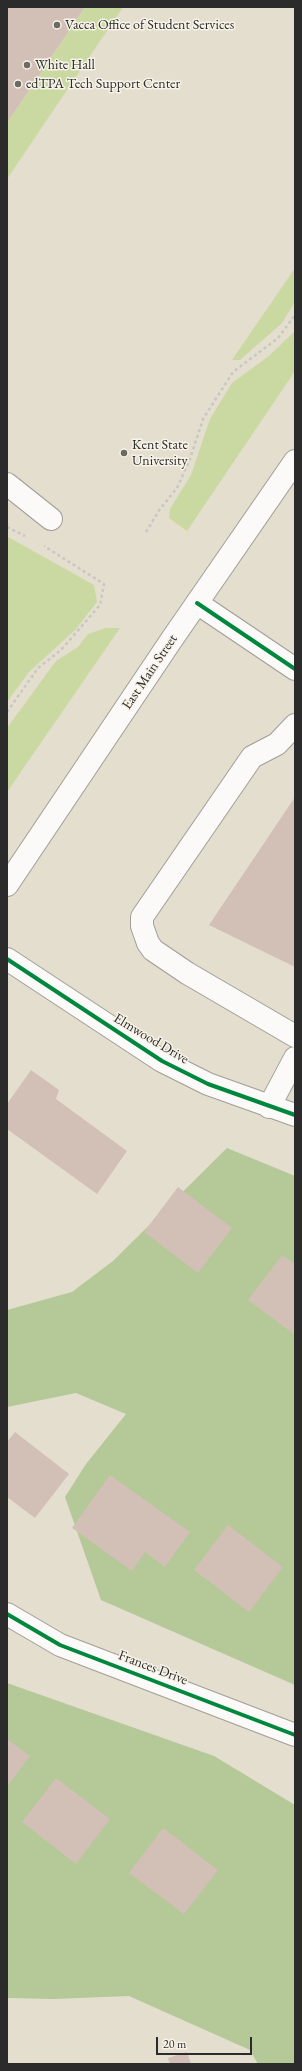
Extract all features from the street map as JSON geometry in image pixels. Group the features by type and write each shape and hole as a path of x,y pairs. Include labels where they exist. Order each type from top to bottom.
{"street":[{"name":"East Main Street","path":"7,885 197,603 295,461"},
{"path":"7,484 50,519"},
{"path":"197,603 295,669"},
{"path":"295,725 277,744 252,757 142,917 142,926 148,943 153,950 187,973 295,1036"},
{"path":"242,772 295,750"},
{"name":"Elmwood Drive","path":"7,959 162,1061 208,1084 295,1115"},
{"path":"269,1107 295,1058"},
{"name":"Frances Drive","path":"7,1614 60,1645 295,1735"}],"path":[{"path":"146,532 160,509 177,488 190,459 203,420 233,372 278,338 295,315"},
{"path":"7,527 31,540"},
{"path":"7,712 38,668 61,650 100,605 104,584 37,543"}],"green space":[{"path":"85,7 123,7 7,179 7,123"},
{"path":"295,268 295,302 282,323 240,360 232,360"},
{"path":"295,331 295,371 187,531 169,518 170,509 191,475 210,419 232,383 269,356"},
{"path":"8,537 94,585 97,602 76,629 29,672 7,702"},
{"path":"106,628 120,628 7,792 7,728 56,661 78,647 88,634"},
{"path":"227,1148 295,1176 295,1685 101,1600 65,1497 86,1464 126,1414 76,1393 7,1407 7,1310 72,1292 113,1261"},
{"path":"7,1683 214,1756 295,1805 295,2064 258,2064 250,2050 129,1996 54,1999 7,1998"}],"building":[{"name":"White Hall","path":"7,7 85,7 7,123"},
{"path":"295,797 295,967 209,925"},
{"path":"31,1070 59,1090 56,1099 127,1151 97,1194 7,1129 7,1104"},
{"path":"178,1187 232,1228 198,1273 144,1232"},
{"path":"282,1255 295,1264 295,1335 248,1300"},
{"path":"15,1432 69,1474 35,1518 7,1497 7,1442"},
{"path":"110,1475 190,1532 165,1567 145,1552 132,1571 72,1528"},
{"path":"228,1525 283,1567 249,1612 194,1570"},
{"path":"7,1739 30,1756 7,1787"},
{"path":"56,1778 110,1819 76,1864 22,1822"},
{"path":"163,1828 218,1870 184,1914 129,1873"},
{"path":"187,2052 191,2064 170,2064 168,2058"}],"cycle path":[{"path":"197,603 295,669"},
{"path":"7,959 162,1061 208,1084 295,1115"},
{"path":"7,1614 60,1645 295,1735"}],"place":[{"name":"Vacca Office of Student Services","path":"57,25"},
{"name":"White Hall","path":"27,65"},
{"name":"edTPA Tech Support Center","path":"18,84"},
{"name":"Kent State University","path":"124,453"}]}
